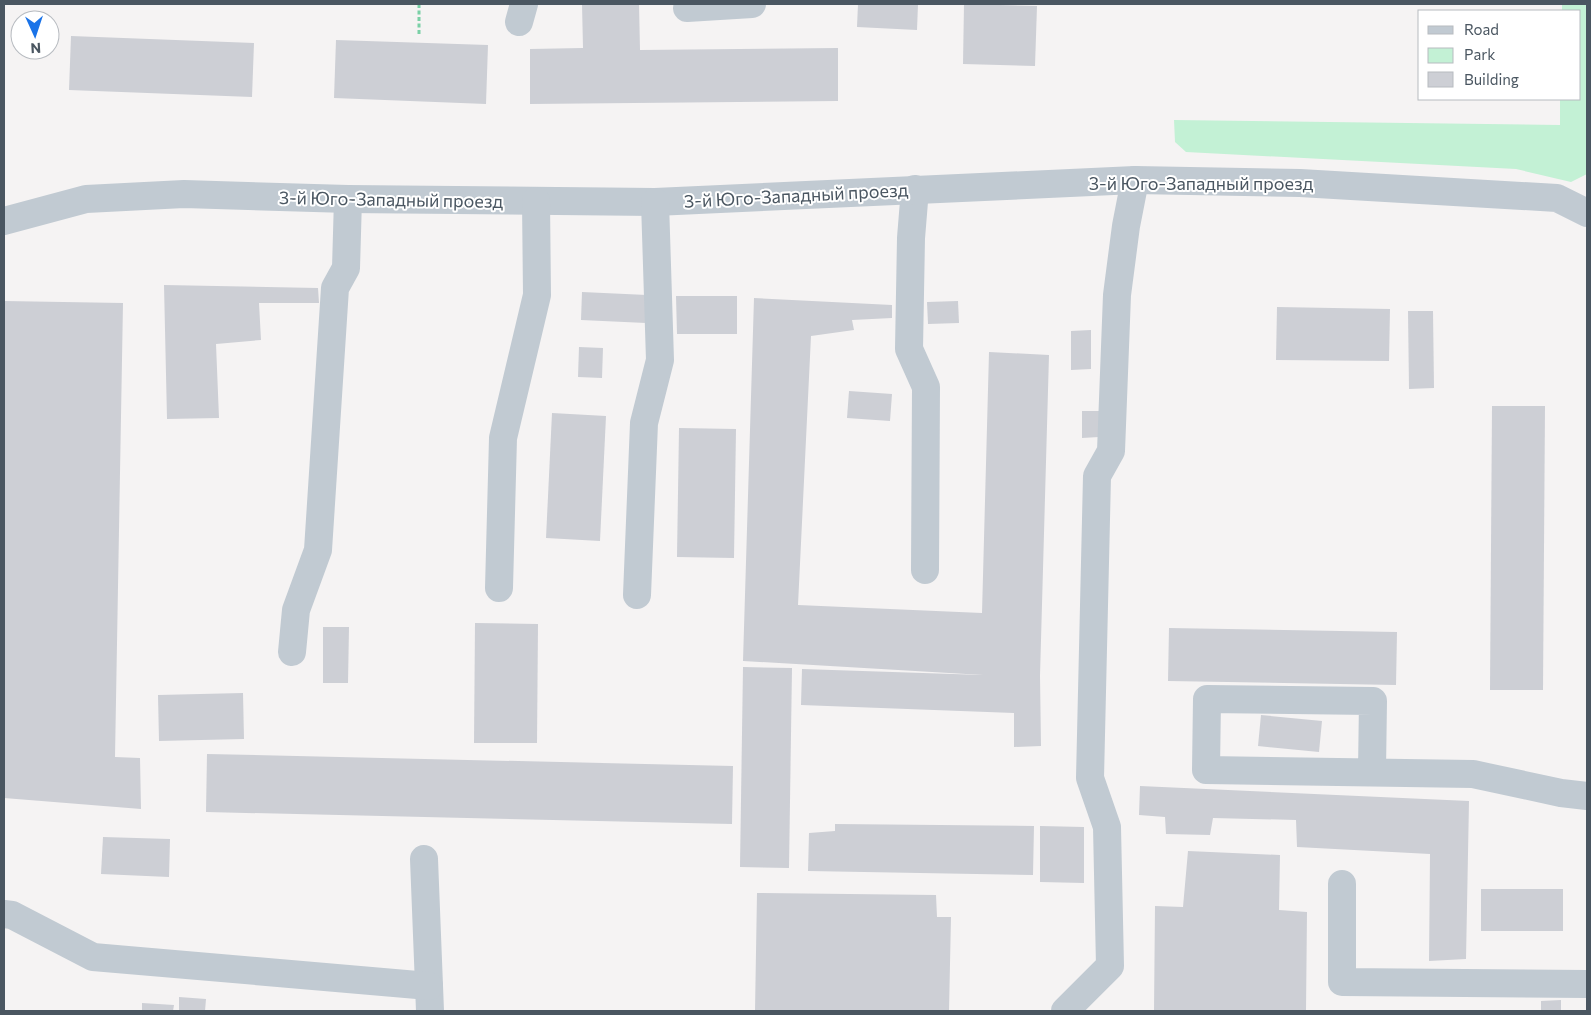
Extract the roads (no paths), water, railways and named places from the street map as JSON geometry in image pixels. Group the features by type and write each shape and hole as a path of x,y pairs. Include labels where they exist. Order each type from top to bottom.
{"street":[{"path":"687,8 752,4"},
{"path":"1066,1011 1110,966 1107,827 1090,778 1097,476 1111,451 1117,295 1126,226 1135,180"},
{"name":"3-й Юго-Западный проезд","path":"4,221 86,199 184,194 348,199 655,202 1135,180 1300,183 1557,198 1587,213"},
{"path":"915,189 909,348 926,387 925,570"},
{"path":"292,652 296,610 318,550 335,288 346,268 348,199"},
{"path":"499,588 503,438 537,295 536,201"},
{"path":"637,595 644,423 660,360 655,202"},
{"path":"1372,771 1372,701 1207,699 1206,770 1473,774 1561,793 1587,796"},
{"path":"4,914 12,915 93,957 430,999 424,859"},
{"path":"1342,884 1342,982 1587,984"}]}
